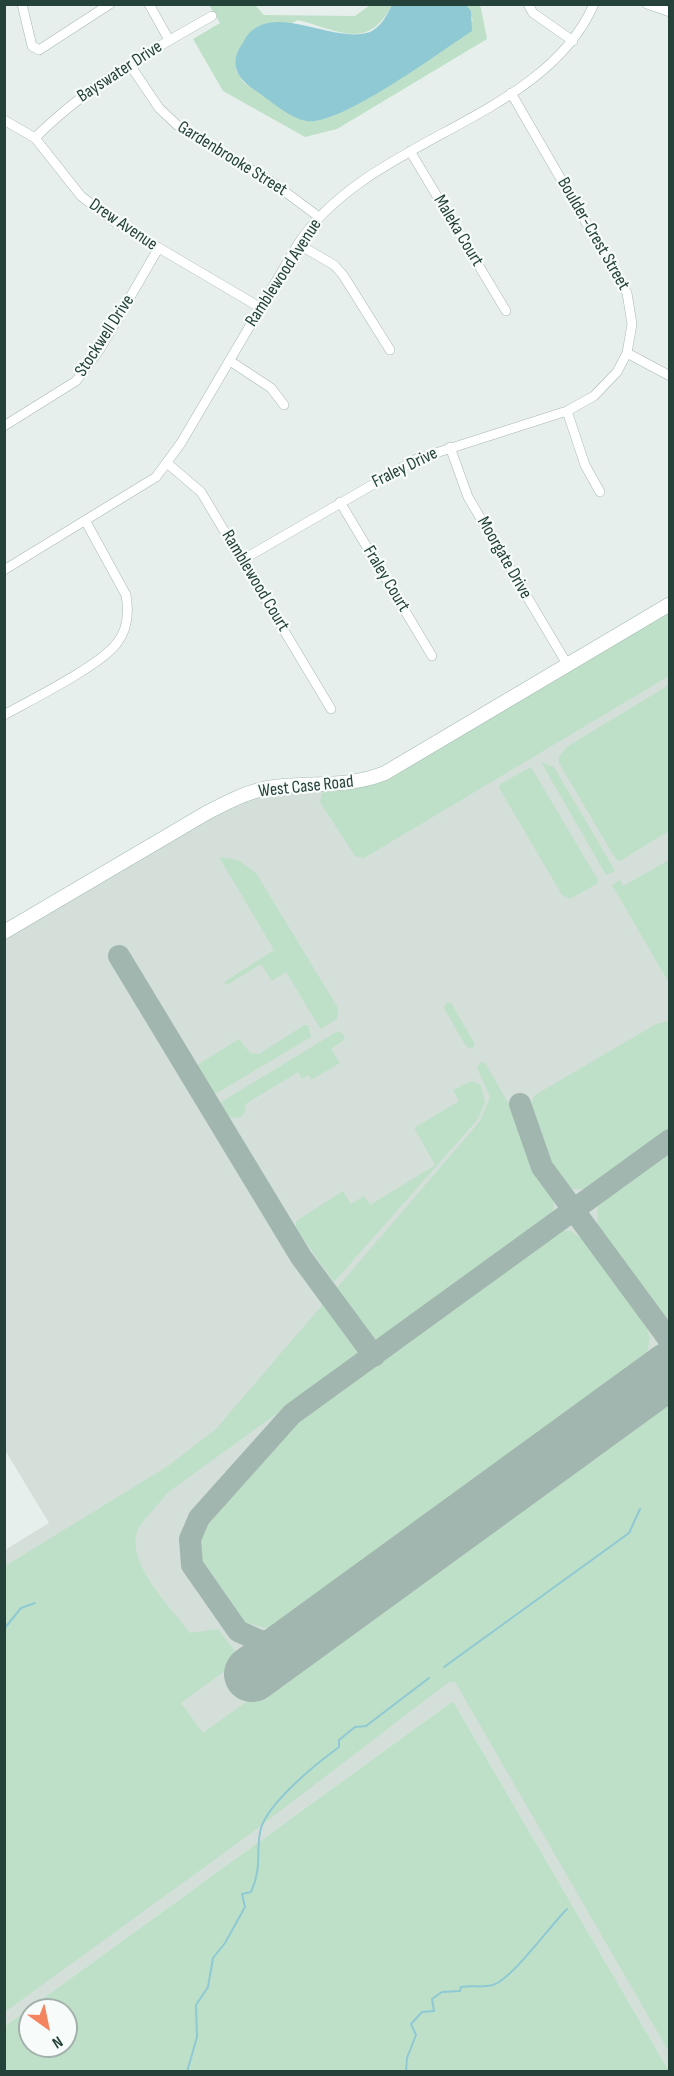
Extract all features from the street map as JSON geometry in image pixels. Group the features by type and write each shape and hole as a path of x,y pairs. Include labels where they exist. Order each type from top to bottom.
{"main road":[{"name":"West Case Road","path":"4,932 230,801 273,787 345,784 375,777 669,604"}],"street":[{"path":"22,4 32,46 39,50 110,4"},
{"path":"149,4 169,40"},
{"path":"528,4 533,13 573,41"},
{"name":"Ramblewood Avenue","path":"4,570 142,488 167,463 298,244 319,218 357,183 511,93 559,58 573,41 594,4"},
{"path":"647,4 669,12"},
{"name":"Bayswater Drive","path":"35,138 68,106 169,40 212,16"},
{"name":"Gardenbrooke Street","path":"130,65 159,108 177,125 272,182 319,218"},
{"name":"Boulder-Crest Street","path":"511,93 623,282 632,311 631,339 627,353 607,385 580,405"},
{"name":"Drew Avenue","path":"4,120 35,138 81,196 115,222 261,308"},
{"name":"Maleka Court","path":"410,151 506,311"},
{"path":"298,244 334,265 343,274 390,350"},
{"name":"Stockwell Drive","path":"4,426 76,381 100,349 158,249"},
{"path":"627,353 669,376"},
{"path":"230,361 271,388 284,405"},
{"name":"Fraley Drive","path":"242,560 393,471 450,447 580,405"},
{"path":"567,411 585,465 600,492"},
{"name":"Moorgate Drive","path":"450,447 468,497 567,664"},
{"name":"Ramblewood Court","path":"167,463 201,492 331,709"},
{"name":"Fraley Court","path":"340,502 432,656"},
{"path":"4,715 99,660 118,643 124,631 128,606 126,595 86,522"}],"shaded area":[{"path":"669,611 669,2071 453,1701 44,1998 18,1998 18,2017 5,2026 5,1550 49,1523 5,1450 5,937 227,806 265,793 351,788"}],"green space":[{"path":"209,5 255,5 264,15 355,16 370,5 392,5 383,19 363,33 340,32 298,20 237,52 236,70 243,82 305,121 473,20 466,5 479,5 481,8 487,39 337,129 305,137 223,91 193,39 220,23"},
{"path":"669,610 669,676 364,858 355,856 320,802 322,793 351,788"},
{"path":"669,685 669,831 620,861 615,858 559,763 559,756 568,746"},
{"path":"541,762 554,767 615,871 606,875"},
{"path":"531,767 598,880 598,883 570,899 562,895 499,788 500,784"},
{"path":"219,857 238,860 256,873 338,1008 337,1019 321,1029 286,972 272,981 261,964 227,985 224,982 274,950"},
{"path":"669,860 669,983 612,885 620,880 623,886"},
{"path":"446,1003 451,1003 475,1044 473,1049 464,1043 444,1008"},
{"path":"669,1021 669,1129 588,1189 569,1189 553,1171 538,1145 531,1117 531,1105 535,1095 656,1024"},
{"path":"304,1025 308,1025 311,1037 217,1093 213,1092 197,1065 239,1039 250,1053 259,1054"},
{"path":"338,1031 345,1039 331,1049 340,1063 311,1080 309,1075 302,1079 298,1072 244,1105 246,1109 241,1117 231,1118 226,1115 221,1102"},
{"path":"481,1062 485,1063 512,1109 534,1167 554,1195 554,1208 550,1216 167,1493 140,1526 136,1539 137,1553 150,1582 190,1633 218,1629 241,1659 181,1703 203,1733 669,1395 669,2052 455,1682 449,1682 250,1834 24,1998 18,1998 18,2003 5,2012 5,1566 168,1466 216,1429 480,1121 490,1097 477,1068"},
{"path":"471,1081 481,1085 485,1102 478,1119 334,1282 296,1229 296,1221 343,1191 351,1204 364,1196 370,1205 435,1165 414,1128 459,1101 453,1090"},
{"path":"669,1153 669,1319 657,1309 597,1224 598,1205"},
{"path":"561,1231 571,1231 583,1240 645,1324 650,1337 644,1367 286,1627 265,1628 244,1622 201,1563 199,1542 204,1529 291,1428"},
{"path":"453,1701 669,2071 5,2071 5,2026 18,2017 18,2058 78,2058 78,1998 44,1998"}],"water":[{"path":"392,5 466,5 471,11 472,31 390,86 342,112 321,120 306,121 288,113 248,85 237,72 237,53 246,37 258,27 272,22 339,33 370,32 386,17"}],"waterway":[{"path":"444,1667 629,1533 640,1509"},
{"path":"4,1629 21,1608 35,1603"},
{"path":"187,2072 197,2037 196,2005 208,1987 213,1958 225,1943 245,1907 242,1894 251,1892 255,1883 259,1836 266,1818 283,1795 339,1747 339,1740 355,1727 366,1726 429,1678"},
{"path":"406,2072 407,2058 416,2035 411,2024 422,2012 434,2011 432,1999 442,1992 460,1991 461,1987 465,1986 489,1986 501,1980 520,1963 567,1909"}],"taxiway":[{"path":"119,956 301,1257 374,1356"},
{"path":"520,1104 542,1167 670,1341"},
{"path":"296,1642 260,1641 238,1631 192,1565 190,1539 199,1518 292,1414 670,1140"}],"runway":[{"path":"252,1674 670,1370"}]}
